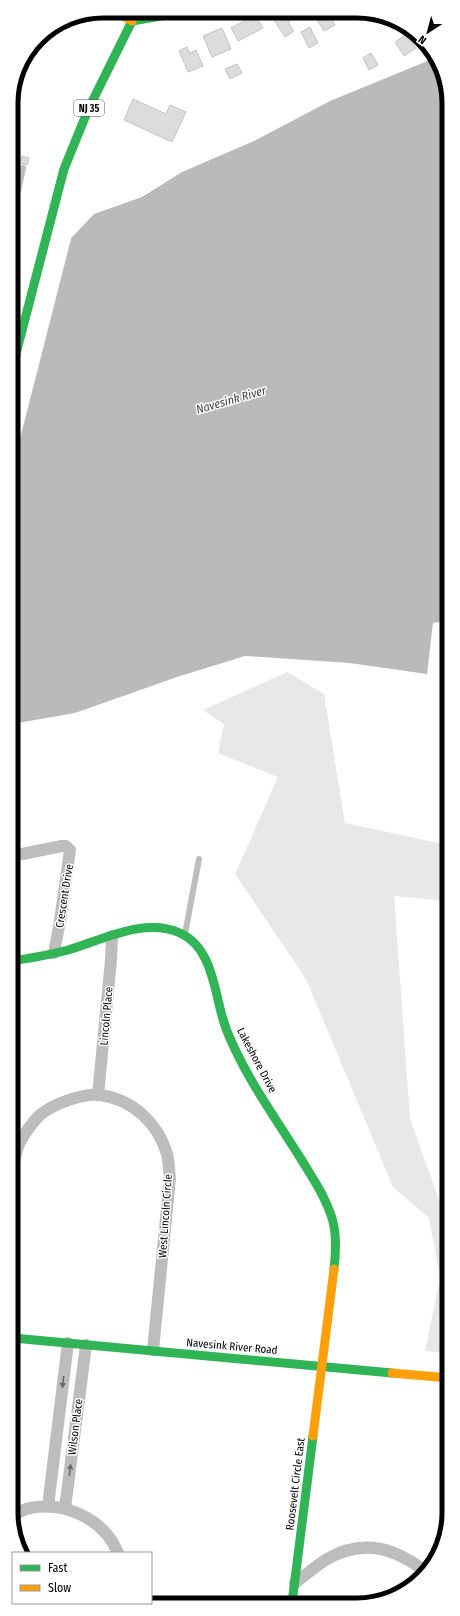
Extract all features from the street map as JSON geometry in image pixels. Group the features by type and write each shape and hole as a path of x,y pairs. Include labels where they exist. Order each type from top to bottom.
{"main road":[{"name":"NJ 35","path":"18,349 64,169 88,110 134,18"},
{"name":"Lakeshore Drive","path":"18,960 54,953 142,928 154,927 167,929 185,935 198,948 207,962 212,974 222,1017 234,1048 318,1187 332,1220 336,1237 336,1254 322,1367"},
{"name":"Navesink River Road","path":"18,1339 442,1377"},
{"name":"Roosevelt Circle East","path":"293,1598 322,1367"}],"street":[{"name":"Crescent Drive","path":"18,855 62,846 66,846 70,850 54,953"},
{"name":"Lincoln Place","path":"98,1095 112,936"},
{"path":"18,1148 22,1138 40,1115 64,1101 84,1096 98,1095"},
{"name":"West Lincoln Circle","path":"98,1095 114,1098 138,1111 155,1128 167,1154 170,1178 153,1350"},
{"name":"Wilson Place","path":"48,1506 68,1343"},
{"name":"Wilson Place","path":"65,1508 86,1345"},
{"path":"18,1513 29,1508 48,1506 65,1508 73,1511 97,1525 115,1546 118,1552"},
{"path":"295,1583 326,1560 339,1553 365,1547 394,1552 412,1560 422,1568"}],"lane":[{"path":"18,191 23,168"},
{"path":"185,935 199,859"}],"shaded area":[{"path":"287,672 324,694 345,823 442,844 442,900 394,896 410,1119 442,1208 442,1352 425,1351 440,1278 429,1218 393,1187 306,979 235,874 278,777 218,753 224,724 203,710"}],"water":[{"name":"Navesink River","path":"430,59 433,65 442,97 442,622 433,623 427,674 350,663 245,656 177,677 75,713 18,723 18,271 42,269 94,214 142,197 182,172 254,141 330,101 425,62"}],"pier":[{"path":"72,235 18,446 18,269 41,267"}],"building":[{"path":"249,18 257,18 263,28 238,41 231,28"},
{"path":"273,18 294,18 288,22 294,31 285,37"},
{"path":"316,18 331,18 335,25 324,31"},
{"path":"310,27 318,43 309,48 301,32"},
{"path":"222,28 231,49 212,57 203,36"},
{"path":"407,34 408,36 408,52 410,52 404,56 395,42"},
{"path":"187,47 190,53 196,50 203,66 188,72 179,51"},
{"path":"371,53 378,65 369,70 363,58"},
{"path":"237,64 242,73 230,79 225,69"},
{"path":"133,99 166,114 170,105 186,112 172,142 124,120"},
{"path":"22,156 29,158 27,165 20,163"}],"traffic: fast":[{"path":"132,21 149,18"},
{"path":"18,346 64,169 88,110 132,21"},
{"path":"18,960 61,952 109,936 138,929 166,929 180,933 190,939 199,948 210,969 224,1024 241,1061 257,1090 314,1180 326,1202 335,1230 336,1250 334,1269"},
{"path":"18,1338 392,1373"},
{"path":"293,1598 313,1436"}],"traffic: slow":[{"path":"127,18 132,21"},
{"path":"313,1436 334,1269"},
{"path":"392,1373 442,1377"}]}
